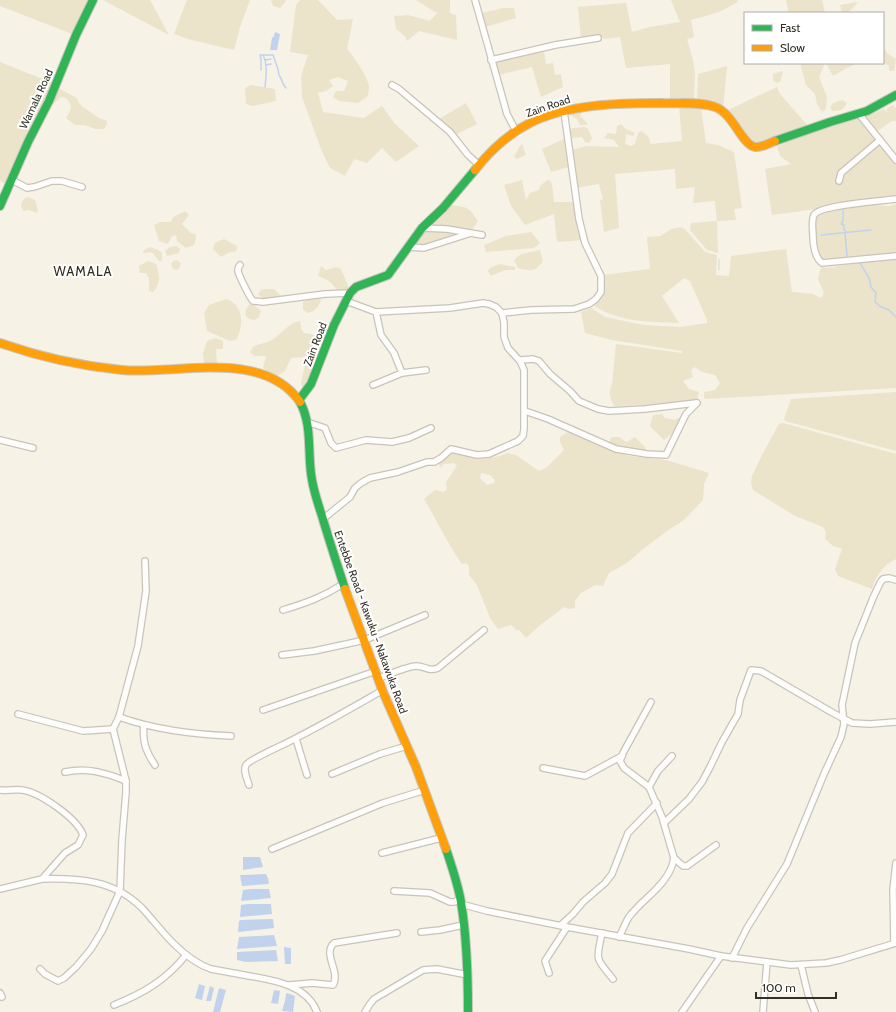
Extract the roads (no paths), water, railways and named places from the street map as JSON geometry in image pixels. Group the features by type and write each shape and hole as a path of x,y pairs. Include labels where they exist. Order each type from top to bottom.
{"street":[{"name":"Wamala Road","path":"0,206 28,142 49,101 71,47 93,0"},
{"path":"475,0 491,60 509,118 516,131"},
{"path":"491,60 555,45 598,38"},
{"path":"392,85 450,132 478,165"},
{"name":"Zain Road","path":"299,400 311,384 334,325 350,293 356,287 388,275 422,228 443,208 478,165 494,148 516,131 542,118 587,106 643,103 694,104 714,106 727,114 748,144 755,147 762,146 830,122 867,112 896,95"},
{"path":"502,313 531,310 574,309 589,304 596,299 601,292 601,276 585,243 579,219 564,111"},
{"path":"859,114 896,160"},
{"path":"839,181 841,173 880,140"},
{"path":"12,180 27,188 52,181 62,181 82,187"},
{"path":"896,199 863,202 819,210 814,216 812,230 813,242 818,257 822,262 896,256"},
{"path":"422,228 447,229 482,236"},
{"path":"408,247 424,248 468,234"},
{"path":"240,265 238,268 239,274 248,295 254,301 263,302 325,294 350,293"},
{"path":"323,519 350,497 360,483 370,478 398,472 427,462 434,462 451,450 477,455 489,454 518,441 523,436 525,411 524,370 520,361 510,351 504,338 502,313 496,307 483,303 450,308 376,312 346,301"},
{"path":"376,312 381,335 394,353 402,373"},
{"name":"Entebbe Road - Kawuku - Nakawuka Road","path":"0,343 63,361 131,371 157,371 194,367 243,370 275,380 292,391 299,400 303,406 307,422 312,475 323,519 343,584 383,690 425,790 454,872 463,924 468,975 468,1012"},
{"path":"520,361 539,361 550,374 570,390 579,401 598,409 609,411 645,409 697,403 686,414 666,455 633,453 616,449 525,411"},
{"path":"373,385 402,373 426,370"},
{"path":"307,422 326,428 331,443 336,448 366,440 392,442 409,438 431,428"},
{"path":"0,440 33,448"},
{"path":"40,969 58,982 76,967 91,949 102,931 120,891 126,781 113,730 119,717 138,646 146,591 145,561"},
{"path":"732,958 748,928 787,864 821,780 841,737 844,724 842,705 855,643 880,583 888,578 896,580"},
{"path":"283,610 328,594 343,584"},
{"path":"282,655 320,650 365,640 425,615"},
{"path":"263,710 378,675 414,666 421,666 432,670 438,668 484,630"},
{"path":"664,823 688,799 708,772 722,742 738,714 740,700 750,670 761,672 852,723 861,724 896,722"},
{"path":"249,785 244,769 245,765 249,761 347,711 383,690"},
{"path":"651,702 620,761 624,768 648,787 657,803 674,858 683,866 690,865 716,845"},
{"path":"18,714 83,731 113,730"},
{"path":"119,717 144,725 180,732 231,736"},
{"path":"144,725 143,734 146,752 155,765"},
{"path":"296,738 307,775"},
{"path":"332,774 380,754 406,746"},
{"path":"543,768 585,776 622,756"},
{"path":"648,787 658,771 672,756"},
{"path":"65,772 81,770 96,771 126,781"},
{"path":"0,790 21,790 49,801 60,809 82,832 82,838 78,845 62,856 42,878"},
{"path":"272,849 383,803 425,790"},
{"path":"549,973 545,961 564,926 583,902 612,874 628,833 657,803"},
{"path":"382,853 441,838"},
{"path":"619,937 629,917 662,883 670,870 674,858"},
{"path":"394,891 430,893 450,902 460,901 487,911 721,956 801,965 840,960 895,943 893,889 896,863"},
{"path":"0,889 42,878 73,878 107,886 120,891 142,908 164,935 186,955 203,966 276,981 288,985 304,994 310,1000 317,1012"},
{"path":"421,932 440,930 463,924"},
{"path":"288,985 312,983 333,985 335,982 335,976 330,951 331,946 334,943 396,933"},
{"path":"602,933 597,957 598,962 613,979"},
{"path":"114,1005 136,996 164,978 177,967 186,955"},
{"path":"682,1012 721,956"},
{"path":"763,1012 767,962"},
{"path":"801,965 808,994 815,1012"},
{"path":"366,1012 374,999 423,970 437,969 468,975"}],"water":[{"path":"275,32 280,34 277,50 270,50 272,38"},
{"path":"243,857 260,857 263,867 243,870"},
{"path":"266,874 269,884 242,886 240,875"},
{"path":"269,889 271,898 241,901 243,890"},
{"path":"271,904 272,914 240,917 241,905"},
{"path":"273,919 274,928 238,931 239,921 241,920"},
{"path":"274,935 277,946 237,949 239,937"},
{"path":"284,947 291,948 291,964 285,964"},
{"path":"276,950 278,961 246,962 237,960 237,952"},
{"path":"199,984 205,986 202,1000 195,998"},
{"path":"210,986 214,988 211,1001 206,1001"},
{"path":"219,988 226,990 220,1012 213,1012"},
{"path":"274,990 280,991 278,1004 271,1003"},
{"path":"287,993 295,996 293,1012 282,1011"}],"waterway":[{"path":"261,70 260,55 263,55 266,67 265,87"},
{"path":"263,55 273,55 279,75 286,88"},
{"path":"265,60 271,59"},
{"path":"266,65 271,64"},
{"path":"843,210 843,221 841,224 844,225 844,230 847,232"},
{"path":"821,235 871,230"},
{"path":"845,233 847,256"},
{"path":"860,263 869,278 871,287 876,293 875,302 881,307 889,310 896,317"}],"tram line":[{"path":"719,259 719,270"}],"district":[{"name":"WAMALA","path":"83,271"}]}
